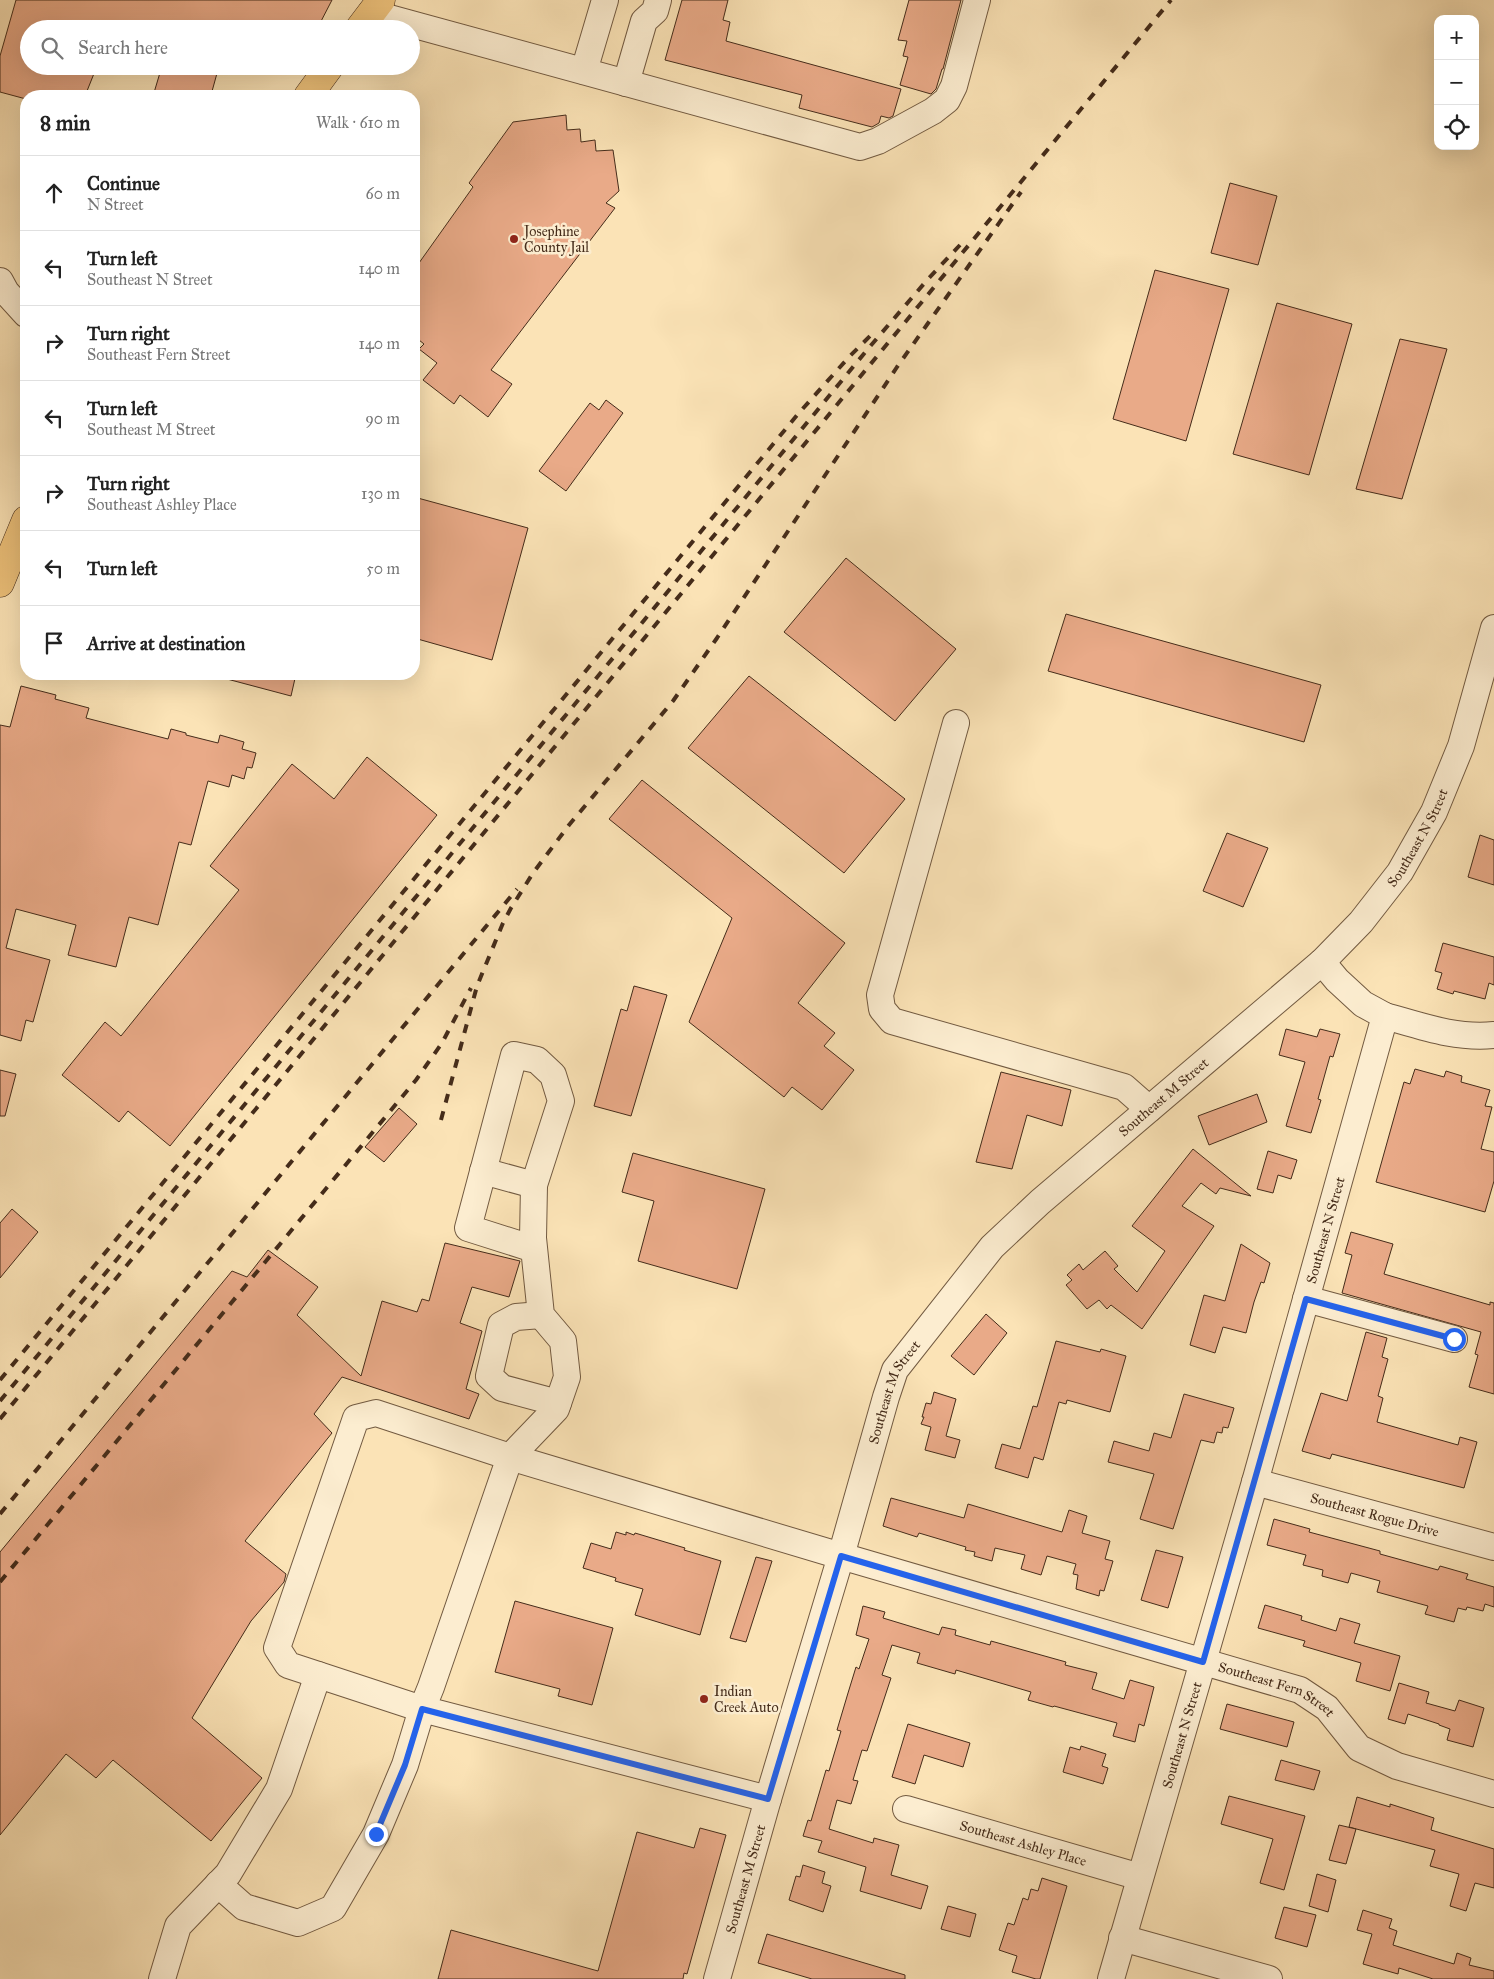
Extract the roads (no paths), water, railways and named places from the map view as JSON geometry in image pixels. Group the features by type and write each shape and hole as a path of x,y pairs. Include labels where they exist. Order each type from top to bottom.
{"main road":[{"path":"312,90 323,75"},
{"path":"0,583 20,535"}],"street":[{"path":"584,71 604,0"},
{"path":"626,83 644,21 655,11 658,0"},
{"path":"420,27 860,147 878,141 934,112 947,100 954,86 977,0"},
{"path":"370,14 393,20"},
{"path":"0,281 6,292 20,307"},
{"name":"Southeast N Street","path":"1322,962 1361,922 1400,872 1434,812 1461,746 1494,628"},
{"path":"956,723 880,995 882,1009 892,1021 1124,1087 1149,1109"},
{"path":"1322,962 1337,980 1363,1004 1385,1016 1452,1035 1476,1037 1494,1035"},
{"name":"Southeast M Street","path":"717,1979 768,1799 895,1370 992,1248 1040,1202 1322,962"},
{"name":"Southeast N Street","path":"1111,1979 1255,1482 1385,1016"},
{"path":"218,1884 244,1907 298,1922 333,1908 376,1834 405,1765 422,1709 510,1457 556,1409 567,1377 563,1342 540,1315 534,1249 534,1185 561,1101 553,1075 537,1060 514,1055 468,1228 534,1249"},
{"path":"483,1172 534,1185"},
{"path":"1306,1299 1454,1339"},
{"path":"540,1315 516,1317 501,1325 489,1376 502,1388 558,1403"},
{"name":"Southeast Fern Street","path":"318,1675 288,1665 276,1648 356,1418 376,1413 510,1457 1300,1690 1327,1708 1359,1748 1396,1766 1494,1794"},
{"name":"Southeast Rogue Drive","path":"1255,1482 1494,1547"},
{"path":"162,1979 178,1926 228,1874 279,1789 318,1675 422,1709 768,1799"},
{"name":"Southeast Ashley Place","path":"906,1809 1140,1877"},
{"path":"1122,1938 1269,1979"}],"railway":[{"path":"0,1419 1171,0"},
{"path":"441,1120 477,986 511,908 533,873 569,825 673,701 897,367 1021,192"},
{"path":"0,1401 867,350 960,245"},
{"path":"0,1380 798,414 873,333"},
{"path":"0,1514 517,889"},
{"path":"0,1582 416,1080 442,1043 471,988"}],"place":[{"name":"Josephine County Jail","path":"514,239"},
{"name":"Indian Creek Auto","path":"704,1699"}]}
